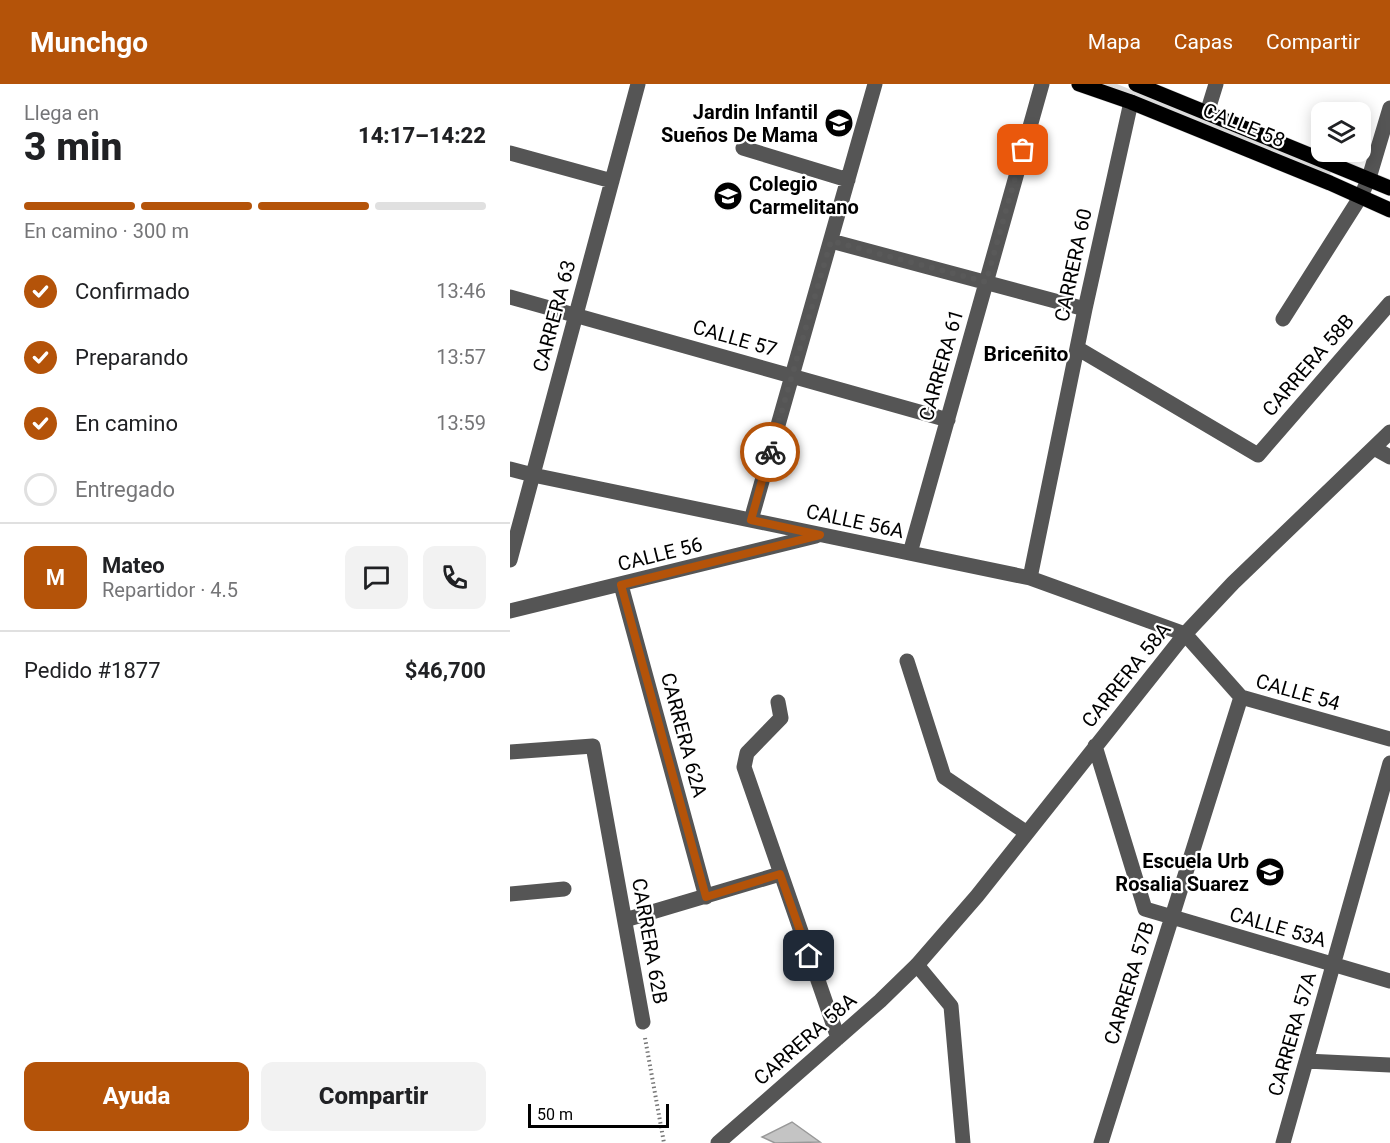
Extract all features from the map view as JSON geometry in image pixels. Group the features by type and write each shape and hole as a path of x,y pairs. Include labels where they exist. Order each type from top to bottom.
{"main road":[{"name":"CALLE 58","path":"1080,84 1131,102 1390,210"},
{"name":"CALLE 58","path":"1136,84 1390,188"}],"street":[{"name":"CARRERA 63","path":"510,560 513,535 533,475 638,84"},
{"path":"751,520 875,84"},
{"name":"CARRERA 61","path":"910,554 1042,84"},
{"path":"1207,113 1215,84"},
{"name":"CARRERA 60","path":"1030,578 1085,309 1131,102"},
{"path":"1282,319 1361,196 1369,178 1390,108"},
{"path":"742,148 848,180"},
{"path":"510,153 612,181"},
{"path":"831,241 1085,309"},
{"name":"CALLE 57","path":"510,297 948,420"},
{"name":"CARRERA 58B","path":"1077,348 1258,455 1390,303"},
{"name":"CARRERA 58A","path":"718,1143 917,965 977,896 1185,634 1233,584 1390,432"},
{"path":"1374,448 1390,457"},
{"name":"CALLE 56A","path":"510,469 1030,578 1185,634"},
{"name":"CALLE 56","path":"510,612 820,535"},
{"name":"CARRERA 62A","path":"621,585 706,897"},
{"name":"CALLE 54","path":"1185,634 1241,697 1390,739"},
{"path":"907,661 945,777 1027,833"},
{"name":"CARRERA 57B","path":"1101,1143 1241,697"},
{"path":"778,702 781,718 747,753 744,768 838,1038"},
{"name":"CARRERA 62B","path":"510,752 593,746 643,1022"},
{"name":"CALLE 53A","path":"1095,746 1146,909 1390,981"},
{"name":"CARRERA 57A","path":"1283,1143 1390,763"},
{"path":"625,920 780,874"},
{"path":"510,894 564,889"},
{"path":"917,965 951,1006 963,1143"},
{"path":"1306,1061 1390,1065"}],"path":[{"name":"CARRERA 62B","path":"643,1022 664,1143"}],"shaded area":[{"path":"1096,84 1117,84 1332,172 1329,175"}],"building":[{"path":"792,1122 820,1142 775,1143 762,1137"}],"way so far":[{"path":"770,452 831,241 986,282 1023,150"}],"place":[{"name":"Jardin Infantil Sueños De Mama","path":"839,123"},
{"name":"Colegio Carmelitano","path":"728,196"},
{"name":"Escuela Urb Rosalia Suarez","path":"1270,872"}],"district":[{"name":"Briceñito","path":"1026,354"}],"route":[{"path":"770,452 751,520 820,535 621,585 706,897 780,874 809,956"}]}
